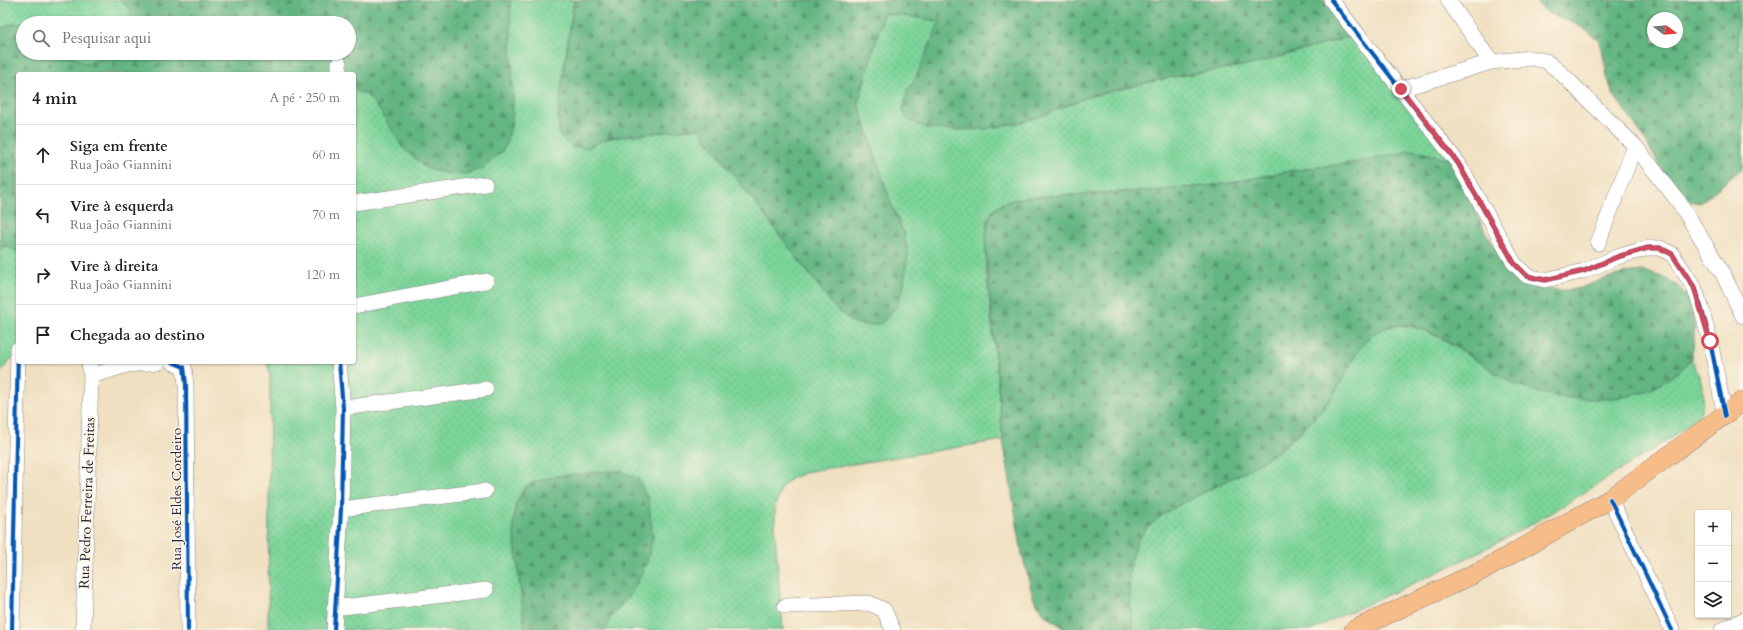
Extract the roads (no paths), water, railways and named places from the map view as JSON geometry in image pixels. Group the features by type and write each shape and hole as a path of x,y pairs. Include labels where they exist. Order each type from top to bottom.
{"main road":[{"path":"1354,630 1489,567 1610,499 1725,416 1743,401"}],"street":[{"path":"1331,0 1458,163 1514,263 1527,276 1545,280 1584,271 1617,257 1648,248 1660,248 1672,254 1694,287 1701,307 1710,341 1725,416"},
{"path":"1448,0 1491,62"},
{"path":"1401,89 1491,62 1531,58 1546,62 1561,73 1635,146 1679,202 1722,272 1743,316"},
{"path":"1598,243 1635,146"},
{"path":"356,203 485,184"},
{"path":"356,306 486,281"},
{"path":"12,630 18,364"},
{"path":"90,369 138,364"},
{"path":"334,630 334,608 341,509 343,408 339,364"},
{"name":"Rua José Eldes Cordeiro","path":"178,365 186,385 188,630"},
{"name":"Rua Pedro Ferreira de Freitas","path":"83,630 90,369"},
{"path":"343,408 486,390"},
{"path":"341,509 485,491"},
{"path":"1610,499 1672,630"},
{"path":"334,608 486,590"},
{"path":"785,606 869,603 884,610 893,630"},
{"path":"1722,630 1743,620"}]}
